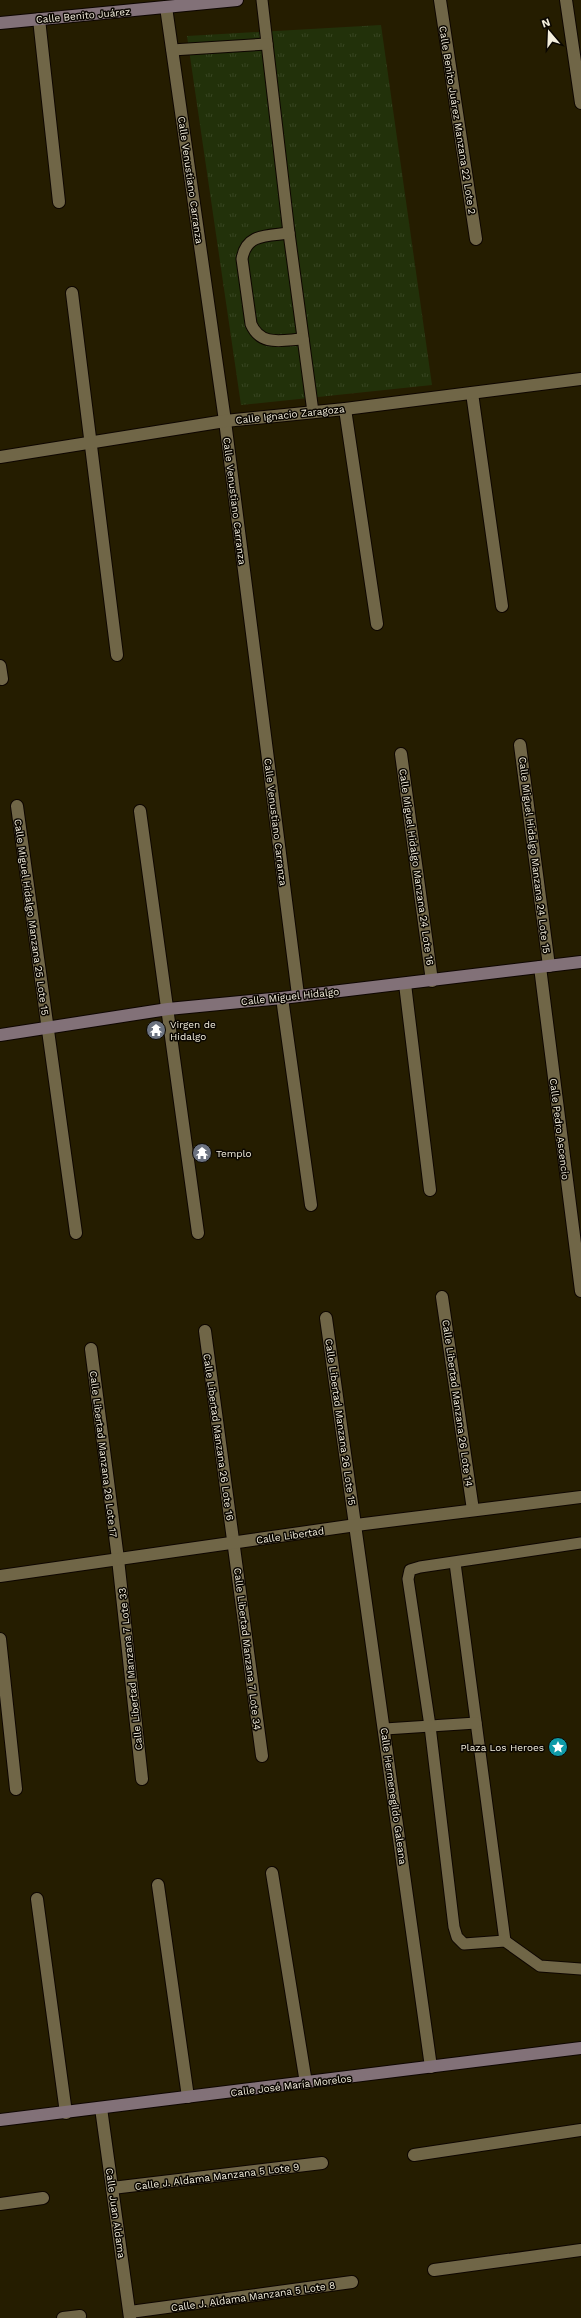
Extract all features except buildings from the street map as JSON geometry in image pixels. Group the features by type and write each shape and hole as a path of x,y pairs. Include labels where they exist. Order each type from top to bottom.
{"street":[{"name":"Calle Benito Juárez","path":"0,23 237,0"},
{"name":"Calle Benito Juárez Manzana 22 Lote 2","path":"440,0 476,239"},
{"path":"566,0 581,103"},
{"name":"Calle Venustiano Carranza","path":"166,7 225,421 298,995"},
{"path":"39,19 58,202"},
{"path":"72,293 117,655"},
{"name":"Calle Ignacio Zaragoza","path":"0,457 225,421 345,409 581,379"},
{"path":"472,392 502,606"},
{"path":"345,409 377,624"},
{"path":"0,666 2,679"},
{"name":"Calle Miguel Hidalgo Manzana 24 Lote 15","path":"520,745 544,966"},
{"name":"Calle Miguel Hidalgo Manzana 24 Lote 16","path":"401,754 432,980"},
{"name":"Calle Miguel Hidalgo Manzana 25 Lote 15","path":"17,806 76,1233"},
{"path":"140,811 198,1233"},
{"name":"Calle Miguel Hidalgo","path":"0,1035 47,1029 168,1009 282,998 581,962"},
{"name":"Calle Pedro Ascencio","path":"544,966 581,1291"},
{"path":"405,984 430,1190"},
{"path":"282,998 311,1205"},
{"name":"Calle Libertad Manzana 26 Lote 14","path":"442,1297 473,1510"},
{"name":"Calle Libertad Manzana 26 Lote 15","path":"326,1318 356,1525"},
{"name":"Calle Libertad Manzana 26 Lote 16","path":"205,1331 234,1542"},
{"name":"Calle Libertad Manzana 26 Lote 17","path":"91,1349 118,1560"},
{"name":"Calle Libertad","path":"0,1576 356,1525 581,1497"},
{"name":"Calle Hermenegildo Galeana","path":"356,1525 431,2067"},
{"name":"Calle Libertad Manzana 7 Lote 34","path":"234,1542 262,1756"},
{"name":"Calle Libertad Manzana 7 Lote 33","path":"118,1560 142,1779"},
{"path":"0,1639 16,1789"},
{"path":"272,1873 306,2083"},
{"path":"158,1885 188,2097"},
{"path":"37,1898 66,2113"},
{"name":"Calle José María Morelos","path":"0,2120 581,2048"},
{"name":"Calle Juan Aldama","path":"100,2108 130,2315"},
{"path":"414,2155 581,2130"},
{"name":"Calle J. Aldama Manzana 5 Lote 9","path":"112,2188 322,2163"},
{"path":"0,2204 43,2198"},
{"path":"434,2270 581,2250"},
{"name":"Calle J. Aldama Manzana 5 Lote 8","path":"130,2315 352,2282"},
{"path":"63,2318 80,2316"}],"lane":[{"path":"262,0 289,233 313,412"},
{"path":"172,50 267,44"},
{"path":"289,233 259,237 250,241 244,249 242,259 251,324 255,333 262,339 272,341 303,339"},
{"path":"581,1543 410,1570 408,1579 430,1726 454,1927 457,1937 464,1944 505,1941 540,1966 581,1969"},
{"path":"455,1563 505,1941"},
{"path":"384,1729 476,1723"}],"green space":[{"path":"381,25 432,385 241,405 187,36"}],"place":[{"name":"Virgen de Hidalgo","path":"156,1030"},
{"name":"Templo","path":"202,1153"},
{"name":"Plaza Los Heroes","path":"558,1747"}]}
